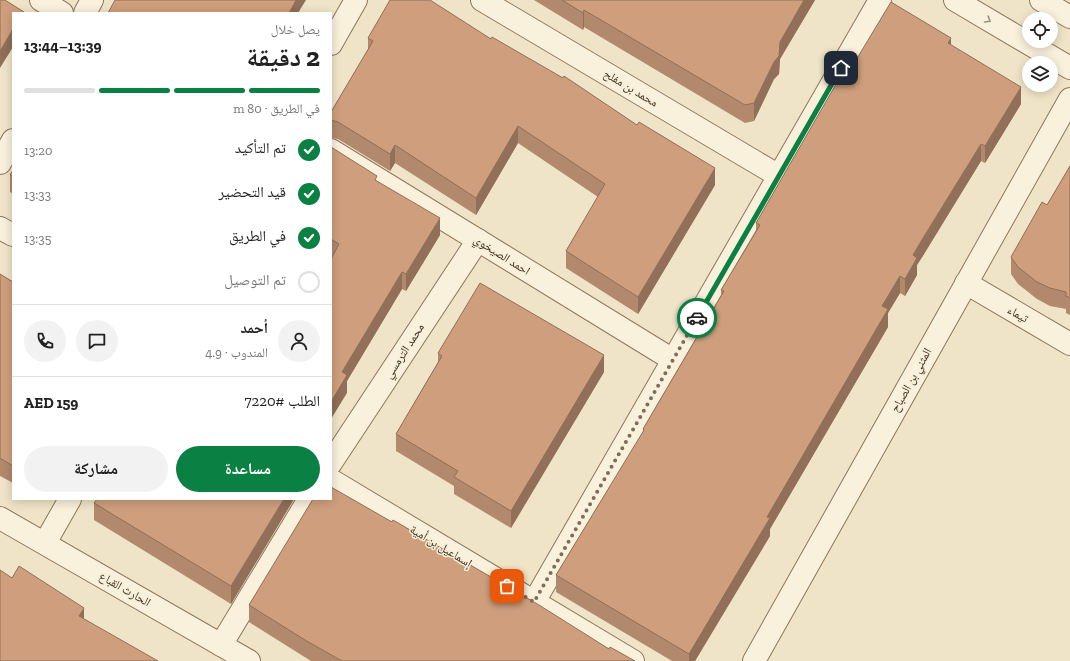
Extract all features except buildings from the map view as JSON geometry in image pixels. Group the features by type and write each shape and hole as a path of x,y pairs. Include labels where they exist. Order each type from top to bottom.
{"street":[{"path":"41,0 60,12"},
{"path":"86,12 92,0"},
{"path":"332,42 356,0"},
{"name":"محمد بن مفلح","path":"482,0 779,176"},
{"path":"534,602 880,0"},
{"path":"955,0 1070,68"},
{"path":"1041,0 1070,17"},
{"name":"المثني بن الصباح","path":"754,661 1070,98"},
{"path":"0,163 12,142"},
{"name":"احمد الصيخوي","path":"332,151 672,360"},
{"path":"0,228 12,234"},
{"name":"محمد الترمسي","path":"332,461 478,240"},
{"name":"تيماء","path":"966,283 1070,344"},
{"name":"إسماعيل بن أمية","path":"332,481 633,661"},
{"path":"45,543 69,500"},
{"path":"221,645 308,500"},
{"name":"الحارث القباع","path":"0,518 246,660"}],"way so far":[{"path":"507,586 534,602 697,318"}],"route":[{"path":"697,318 841,68"}]}
